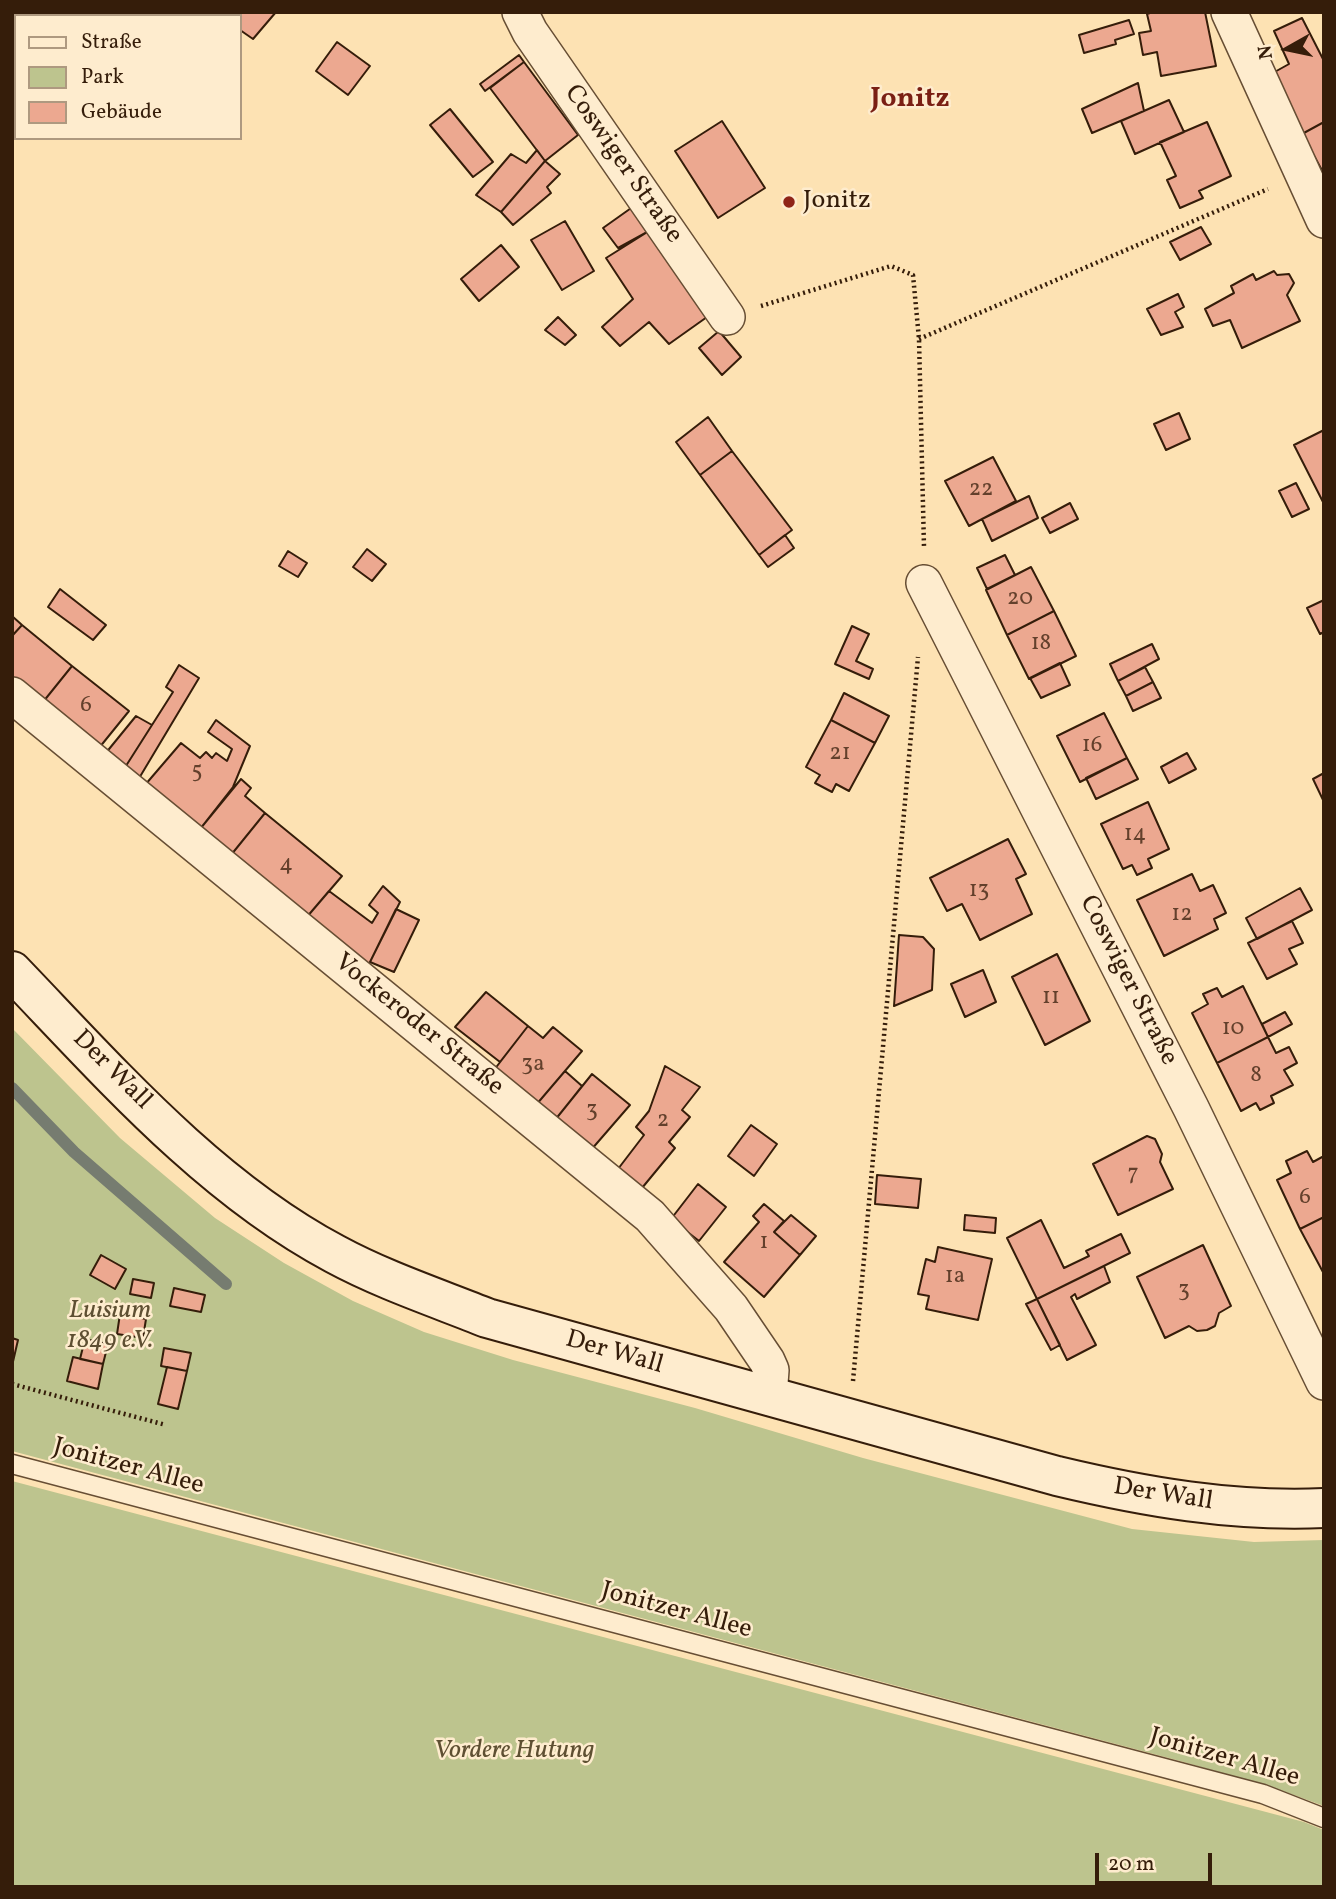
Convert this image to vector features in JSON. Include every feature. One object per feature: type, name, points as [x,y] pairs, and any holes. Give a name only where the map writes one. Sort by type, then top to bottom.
[{"type":"main road","name":"Der Wall","points":[[12,971],[101,1065],[230,1185],[335,1254],[487,1318],[1140,1496],[1194,1503],[1324,1508]]},
{"type":"street","name":"Coswiger Straße","points":[[520,12],[727,317]]},
{"type":"street","points":[[1229,12],[1301,175],[1324,220]]},
{"type":"street","name":"Coswiger Straße","points":[[925,583],[1192,1108],[1324,1382]]},
{"type":"street","name":"Vockeroder Straße","points":[[12,695],[650,1216],[731,1308],[767,1361],[771,1370],[769,1397]]},
{"type":"lane","name":"Jonitzer Allee","points":[[12,1464],[1263,1794],[1324,1818]]},
{"type":"path","points":[[919,339],[1301,175]]},
{"type":"path","points":[[727,317],[891,266],[913,275],[919,339],[925,583]]},
{"type":"path","points":[[848,1418],[918,652]]},
{"type":"path","points":[[12,1384],[166,1425]]},
{"type":"green space","name":"Luisium 1849 e.V.","points":[[12,1028],[120,1138],[215,1218],[284,1263],[353,1301],[424,1332],[513,1360],[695,1408],[863,1458],[1132,1529],[1254,1542],[1324,1540],[1324,1806],[1272,1787],[1180,1761],[12,1451]]},
{"type":"green space","name":"Vordere Hutung","points":[[12,1481],[1304,1822],[1324,1830],[1324,1887],[12,1887]]},
{"type":"building","points":[[276,12],[253,39],[242,31],[242,14],[230,14]]},
{"type":"building","points":[[1205,12],[1216,66],[1161,76],[1157,52],[1143,55],[1139,33],[1151,31],[1147,14]]},
{"type":"building","points":[[1302,18],[1324,61],[1324,122],[1302,134],[1271,74],[1289,64],[1274,31]]},
{"type":"building","points":[[1129,20],[1134,34],[1115,40],[1116,44],[1084,53],[1079,35]]},
{"type":"building","points":[[337,42],[370,66],[348,95],[316,71]]},
{"type":"building","points":[[519,55],[524,62],[485,91],[480,84]]},
{"type":"building","points":[[524,62],[578,135],[545,161],[490,88]]},
{"type":"building","points":[[1138,83],[1144,111],[1092,133],[1082,109]]},
{"type":"building","points":[[1169,100],[1184,132],[1135,154],[1121,121]]},
{"type":"building","points":[[450,109],[493,162],[473,177],[430,125]]},
{"type":"building","points":[[722,121],[765,188],[718,218],[675,151]]},
{"type":"building","points":[[1207,122],[1231,176],[1199,191],[1203,198],[1180,208],[1167,180],[1176,176],[1160,142]]},
{"type":"building","points":[[1324,122],[1324,174],[1302,134]]},
{"type":"building","points":[[537,150],[545,161],[501,212],[476,195],[511,154],[526,163]]},
{"type":"building","points":[[545,161],[560,174],[547,187],[551,193],[513,225],[501,212]]},
{"type":"building","points":[[634,206],[649,231],[618,248],[603,228]]},
{"type":"building","points":[[565,221],[594,271],[562,290],[531,240]]},
{"type":"building","points":[[1201,227],[1211,244],[1180,260],[1170,242]]},
{"type":"building","points":[[649,231],[707,317],[669,344],[649,322],[620,346],[602,327],[633,299],[606,258]]},
{"type":"building","points":[[501,245],[519,267],[479,301],[461,279]]},
{"type":"building","points":[[1274,271],[1277,275],[1289,274],[1294,283],[1287,295],[1300,321],[1242,348],[1230,320],[1213,326],[1205,309],[1234,293],[1231,286],[1253,274],[1256,280]]},
{"type":"building","points":[[1178,294],[1184,307],[1175,312],[1183,327],[1161,335],[1147,309]]},
{"type":"building","points":[[558,317],[576,335],[565,345],[545,330]]},
{"type":"building","points":[[719,331],[741,357],[722,375],[699,348]]},
{"type":"building","points":[[1179,413],[1190,439],[1166,450],[1154,424]]},
{"type":"building","points":[[708,417],[732,451],[700,475],[676,442]]},
{"type":"building","points":[[1324,430],[1324,501],[1323,502],[1294,445]]},
{"type":"building","points":[[732,451],[792,530],[759,555],[700,475]]},
{"type":"building","points":[[993,457],[1016,501],[969,526],[945,481]]},
{"type":"building","points":[[1296,483],[1309,509],[1292,517],[1279,491]]},
{"type":"building","points":[[1029,496],[1038,518],[992,541],[982,519]]},
{"type":"building","points":[[1070,503],[1078,519],[1050,533],[1042,518]]},
{"type":"building","points":[[785,535],[794,548],[768,567],[759,555]]},
{"type":"building","points":[[367,549],[386,564],[372,581],[353,567]]},
{"type":"building","points":[[288,551],[307,563],[298,577],[279,566]]},
{"type":"building","points":[[1005,555],[1015,575],[987,589],[977,568]]},
{"type":"building","points":[[1031,567],[1054,611],[1007,635],[986,590]]},
{"type":"building","points":[[60,589],[106,625],[93,640],[48,607]]},
{"type":"building","points":[[1324,600],[1324,632],[1320,634],[1307,608]]},
{"type":"building","points":[[1054,611],[1076,656],[1029,679],[1007,635]]},
{"type":"building","points":[[12,616],[22,625],[12,636]]},
{"type":"building","points":[[22,625],[72,666],[43,702],[12,678],[12,636]]},
{"type":"building","points":[[852,626],[869,634],[856,661],[873,669],[869,679],[835,664]]},
{"type":"building","points":[[1152,644],[1159,659],[1118,681],[1110,664]]},
{"type":"building","points":[[1060,663],[1070,685],[1041,698],[1030,678]]},
{"type":"building","points":[[179,665],[199,678],[138,780],[124,769],[173,692],[166,687]]},
{"type":"building","points":[[72,666],[129,711],[99,748],[43,702]]},
{"type":"building","points":[[1145,667],[1153,682],[1126,696],[1118,681]]},
{"type":"building","points":[[1153,682],[1161,698],[1133,711],[1126,696]]},
{"type":"building","points":[[844,693],[889,716],[875,743],[831,720]]},
{"type":"building","points":[[1104,713],[1127,758],[1080,782],[1057,736]]},
{"type":"building","points":[[136,716],[152,725],[124,769],[105,754]]},
{"type":"building","points":[[216,720],[250,746],[233,787],[200,829],[145,785],[181,743],[200,758],[206,752],[212,758],[216,753],[227,761],[232,749],[208,732]]},
{"type":"building","points":[[831,720],[875,743],[849,791],[836,784],[832,792],[815,783],[820,775],[806,767]]},
{"type":"building","points":[[1187,753],[1196,769],[1169,783],[1161,767]]},
{"type":"building","points":[[1127,758],[1138,779],[1096,799],[1086,778]]},
{"type":"building","points":[[1324,773],[1324,802],[1313,779]]},
{"type":"building","points":[[241,779],[251,788],[245,796],[265,813],[231,855],[200,829]]},
{"type":"building","points":[[1148,802],[1169,849],[1148,859],[1152,868],[1137,875],[1132,865],[1123,869],[1101,824]]},
{"type":"building","points":[[265,813],[342,876],[306,918],[231,855]]},
{"type":"building","points":[[1008,839],[1026,874],[1016,879],[1032,914],[980,940],[962,904],[947,911],[930,878]]},
{"type":"building","points":[[1192,874],[1200,891],[1213,885],[1226,913],[1214,919],[1218,929],[1164,956],[1137,900]]},
{"type":"building","points":[[383,886],[400,902],[368,966],[306,918],[329,891],[372,923],[378,913],[369,905]]},
{"type":"building","points":[[1300,888],[1312,910],[1257,939],[1246,918]]},
{"type":"building","points":[[396,909],[419,920],[394,972],[370,962]]},
{"type":"building","points":[[1292,921],[1303,943],[1289,949],[1297,964],[1267,979],[1248,943]]},
{"type":"building","points":[[899,935],[923,937],[934,949],[932,990],[894,1006]]},
{"type":"building","points":[[1057,954],[1090,1021],[1045,1045],[1012,977]]},
{"type":"building","points":[[983,970],[996,1002],[965,1017],[951,984]]},
{"type":"building","points":[[1243,986],[1268,1037],[1217,1063],[1192,1013],[1208,1004],[1203,994],[1217,988],[1222,997]]},
{"type":"building","points":[[486,992],[528,1026],[500,1062],[455,1027]]},
{"type":"building","points":[[1285,1012],[1292,1024],[1268,1037],[1262,1024]]},
{"type":"building","points":[[528,1026],[543,1038],[553,1027],[582,1051],[536,1105],[494,1070]]},
{"type":"building","points":[[1268,1037],[1276,1053],[1289,1047],[1297,1063],[1284,1070],[1293,1085],[1271,1096],[1274,1103],[1260,1110],[1256,1103],[1241,1111],[1217,1063]]},
{"type":"building","points":[[665,1066],[700,1087],[682,1110],[690,1117],[669,1142],[675,1148],[642,1188],[618,1169],[644,1135],[636,1127],[649,1111]]},
{"type":"building","points":[[565,1071],[582,1086],[555,1120],[536,1105]]},
{"type":"building","points":[[592,1074],[630,1105],[591,1150],[555,1120]]},
{"type":"building","points":[[751,1125],[777,1144],[754,1176],[728,1156]]},
{"type":"building","points":[[1147,1136],[1155,1139],[1162,1154],[1160,1162],[1173,1189],[1118,1215],[1093,1164]]},
{"type":"building","points":[[1307,1151],[1313,1162],[1324,1156],[1324,1217],[1300,1229],[1277,1180],[1291,1173],[1286,1161]]},
{"type":"building","points":[[877,1175],[921,1179],[918,1208],[875,1204]]},
{"type":"building","points":[[698,1184],[726,1207],[699,1241],[671,1219]]},
{"type":"building","points":[[764,1204],[784,1221],[774,1232],[800,1255],[764,1297],[724,1262],[759,1222],[753,1216]]},
{"type":"building","points":[[791,1215],[816,1236],[800,1255],[774,1232]]},
{"type":"building","points":[[965,1215],[996,1218],[995,1233],[964,1230]]},
{"type":"building","points":[[1324,1217],[1324,1274],[1300,1229]]},
{"type":"building","points":[[1041,1220],[1064,1268],[1089,1256],[1086,1251],[1121,1234],[1130,1253],[1037,1299],[1007,1238]]},
{"type":"building","points":[[1203,1245],[1231,1306],[1219,1313],[1215,1326],[1207,1330],[1197,1331],[1189,1326],[1165,1338],[1137,1277]]},
{"type":"building","points":[[938,1247],[992,1259],[978,1320],[926,1309],[929,1296],[918,1294],[926,1259],[935,1262]]},
{"type":"building","points":[[101,1255],[126,1269],[115,1289],[90,1275]]},
{"type":"building","points":[[1104,1266],[1110,1282],[1077,1299],[1075,1294],[1071,1297],[1096,1345],[1067,1360],[1037,1299]]},
{"type":"building","points":[[133,1279],[154,1283],[151,1298],[130,1294]]},
{"type":"building","points":[[174,1288],[205,1295],[201,1312],[170,1306]]},
{"type":"building","points":[[1037,1299],[1060,1345],[1051,1350],[1026,1304]]},
{"type":"building","points":[[120,1314],[146,1319],[143,1338],[117,1334]]},
{"type":"building","points":[[12,1338],[18,1340],[12,1366]]},
{"type":"building","points":[[85,1339],[108,1344],[103,1364],[80,1359]]},
{"type":"building","points":[[164,1348],[191,1353],[187,1371],[161,1366]]},
{"type":"building","points":[[73,1357],[103,1364],[98,1389],[67,1381]]},
{"type":"building","points":[[167,1367],[187,1371],[178,1409],[158,1404]]},
{"type":"waterway","points":[[12,1088],[74,1152],[226,1284]]},
{"type":"place","name":"Jonitz","points":[[789,202]]},
{"type":"district","name":"Jonitz","points":[[910,101]]}]
